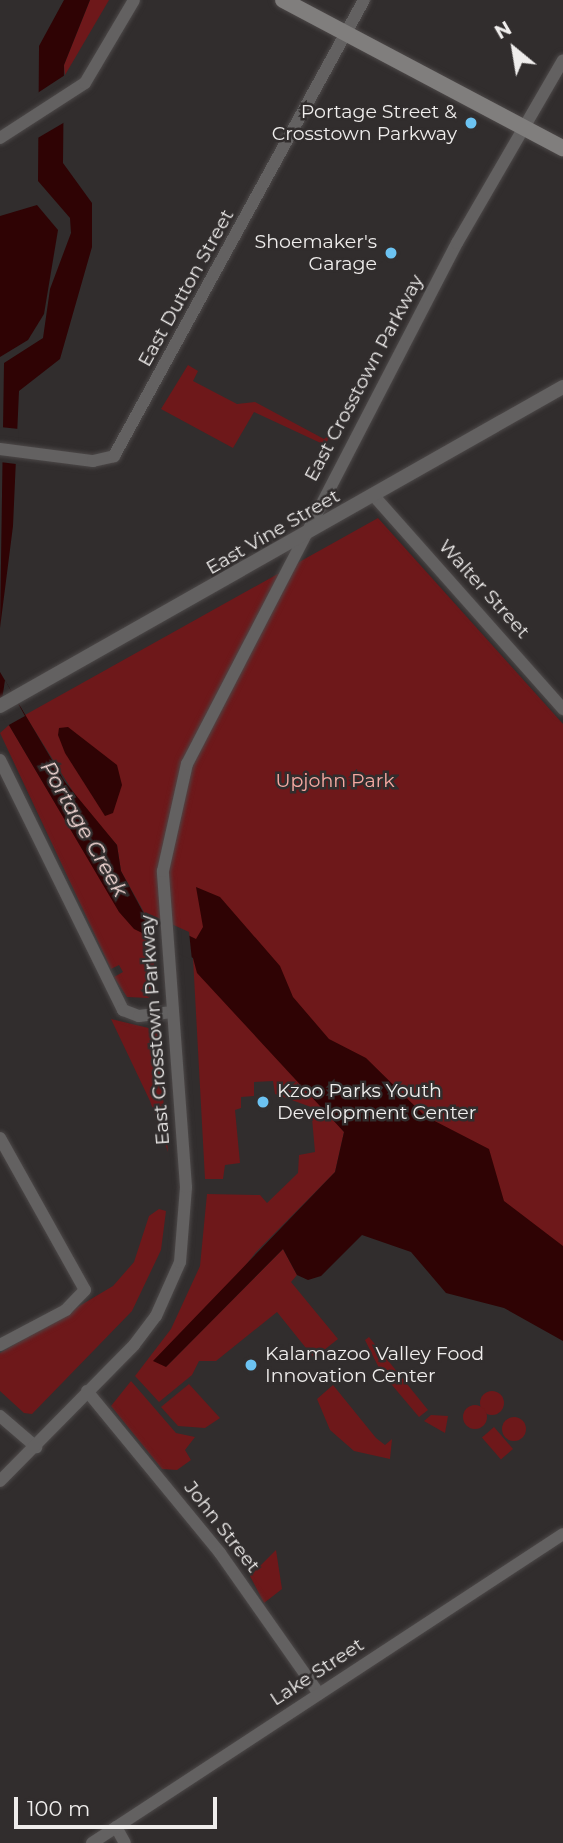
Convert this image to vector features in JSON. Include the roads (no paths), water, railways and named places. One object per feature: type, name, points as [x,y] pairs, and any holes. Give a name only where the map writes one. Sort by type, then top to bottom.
[{"type":"main road","points":[[283,0],[563,148]]},
{"type":"street","points":[[0,138],[65,100],[95,72],[134,0]]},
{"type":"street","name":"East Dutton Street","points":[[0,449],[93,461],[114,456],[364,0]]},
{"type":"street","name":"East Crosstown Parkway","points":[[0,1481],[36,1447],[156,1316],[180,1262],[186,1213],[166,921],[164,849],[187,764],[457,243],[526,129],[563,60]]},
{"type":"street","name":"East Vine Street","points":[[0,706],[307,536],[563,387]]},
{"type":"street","name":"Walter Street","points":[[374,496],[563,709]]},
{"type":"street","points":[[0,760],[123,1010],[139,1016],[172,1012]]},
{"type":"street","points":[[0,1138],[85,1290],[66,1310],[0,1345]]},
{"type":"street","name":"John Street","points":[[87,1391],[220,1553],[319,1694]]},
{"type":"street","points":[[0,1416],[36,1447]]},
{"type":"street","name":"Lake Street","points":[[92,1843],[563,1535]]},
{"type":"street","points":[[116,1827],[125,1843]]},
{"type":"water","points":[[64,0],[90,0],[64,65],[63,163],[92,203],[92,247],[60,359],[19,391],[13,526],[0,628],[4,363],[43,338],[50,289],[71,233],[70,218],[38,181],[39,46]]},
{"type":"water","points":[[37,205],[58,230],[44,314],[28,340],[0,357],[0,216]]},
{"type":"water","name":"Portage Creek","points":[[0,672],[65,782],[117,845],[121,871],[144,914],[196,939],[203,927],[196,887],[220,897],[280,966],[293,997],[329,1039],[366,1058],[425,1116],[489,1149],[504,1201],[563,1246],[563,1341],[504,1308],[446,1293],[411,1252],[362,1235],[321,1276],[308,1280],[297,1275],[283,1249],[166,1367],[153,1361],[335,1172],[344,1132],[197,973],[193,958],[134,929],[119,912],[0,710]]},
{"type":"water","points":[[68,727],[117,765],[122,785],[113,813],[105,816],[65,753],[58,735],[59,728]]},
{"type":"place","name":"Portage Street & Crosstown Parkway","points":[[471,123]]},
{"type":"place","name":"Shoemaker's Garage","points":[[391,253]]},
{"type":"place","name":"Kzoo Parks Youth Development Center","points":[[263,1102]]},
{"type":"place","name":"Kalamazoo Valley Food Innovation Center","points":[[251,1365]]},
{"type":"park label","name":"Upjohn Park","points":[[335,781]]}]
